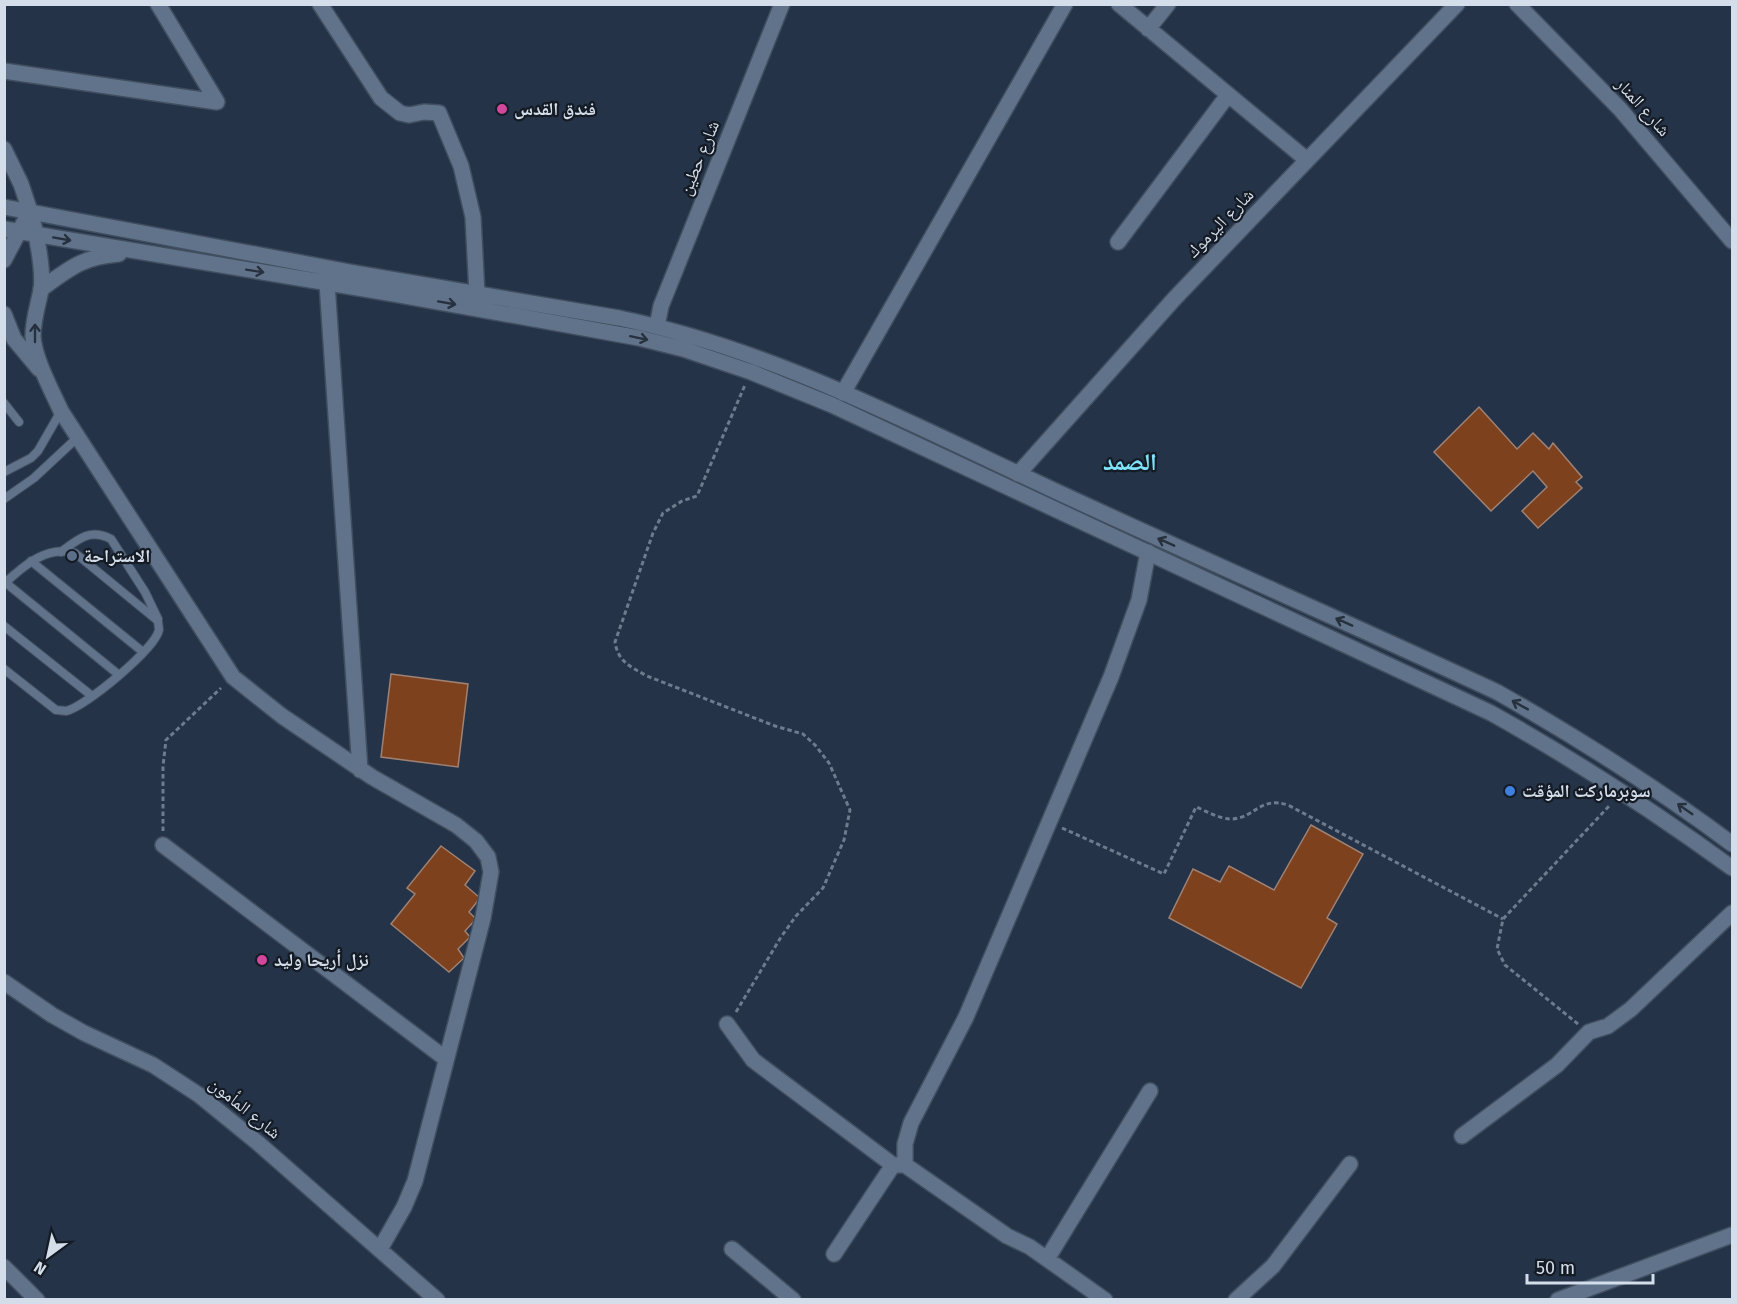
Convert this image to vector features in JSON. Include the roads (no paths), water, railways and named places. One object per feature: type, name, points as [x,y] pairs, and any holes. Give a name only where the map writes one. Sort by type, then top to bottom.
[{"type":"street","points":[[4,70],[217,102],[158,4]]},
{"type":"street","points":[[320,4],[381,98],[400,113],[409,115],[424,112],[439,113],[461,166],[473,216],[477,294]]},
{"type":"street","name":"شارع حطين","points":[[657,326],[661,306],[782,4]]},
{"type":"street","points":[[843,393],[1065,4]]},
{"type":"street","points":[[1119,4],[1307,160]]},
{"type":"street","points":[[1148,29],[1168,4]]},
{"type":"street","name":"شارع اليرموك","points":[[1018,474],[1175,298],[1457,4]]},
{"type":"street","name":"شارع المنار","points":[[1517,4],[1620,109],[1732,241]]},
{"type":"street","points":[[1118,242],[1228,95]]},
{"type":"street","points":[[4,149],[21,184],[37,235],[41,289],[36,307],[33,338],[45,376],[61,411],[233,677],[282,716],[360,770],[456,825],[476,841],[488,857],[491,872],[483,918],[415,1181],[381,1249]]},
{"type":"street","points":[[4,207],[350,272],[619,318],[657,326],[741,351],[843,393],[1497,692],[1554,724],[1644,780],[1732,843]]},
{"type":"street","points":[[4,260],[12,230],[30,211]]},
{"type":"street","points":[[12,230],[639,338],[683,349],[751,372],[832,405],[1491,713],[1554,748],[1732,868]]},
{"type":"street","points":[[41,289],[77,263],[103,255],[140,252]]},
{"type":"street","points":[[327,283],[360,770]]},
{"type":"street","points":[[4,314],[14,339],[45,376]]},
{"type":"street","points":[[834,1254],[899,1165],[911,1123],[966,1017],[1112,677],[1139,600],[1148,552]]},
{"type":"street","points":[[163,845],[446,1059]]},
{"type":"street","points":[[1462,1136],[1557,1065],[1590,1032],[1608,1026],[1631,1009],[1732,913]]},
{"type":"street","name":"شارع المأمون","points":[[4,982],[52,1015],[84,1033],[153,1065],[199,1095],[437,1299]]},
{"type":"street","points":[[727,1024],[753,1060],[899,1165],[1007,1236],[1030,1247],[1105,1299]]},
{"type":"street","points":[[1047,1259],[1150,1091]]},
{"type":"street","points":[[1236,1299],[1273,1266],[1350,1164]]},
{"type":"street","points":[[1558,1299],[1732,1235]]},
{"type":"street","points":[[732,1249],[793,1299]]},
{"type":"street","points":[[4,1267],[37,1299]]},
{"type":"lane","points":[[4,403],[19,422]]},
{"type":"lane","points":[[4,471],[31,458],[38,451],[61,411]]},
{"type":"lane","points":[[4,499],[34,478],[78,437]]},
{"type":"lane","points":[[4,669],[56,710],[66,711],[92,696],[119,675],[154,640],[159,629],[158,621],[145,592],[111,539],[102,534],[80,538],[61,552],[31,561],[5,583],[119,675]]},
{"type":"lane","points":[[61,552],[75,553],[158,621]]},
{"type":"lane","points":[[31,561],[143,652]]},
{"type":"lane","points":[[4,626],[92,696]]},
{"type":"place","name":"فندق القدس","points":[[502,109]]},
{"type":"place","name":"الاستراحة","points":[[72,556]]},
{"type":"place","name":"سوبرماركت المؤقت","points":[[1510,791]]},
{"type":"place","name":"نزل أريحا وليد","points":[[262,960]]},
{"type":"district","name":"الصمد","points":[[1130,462]]}]
